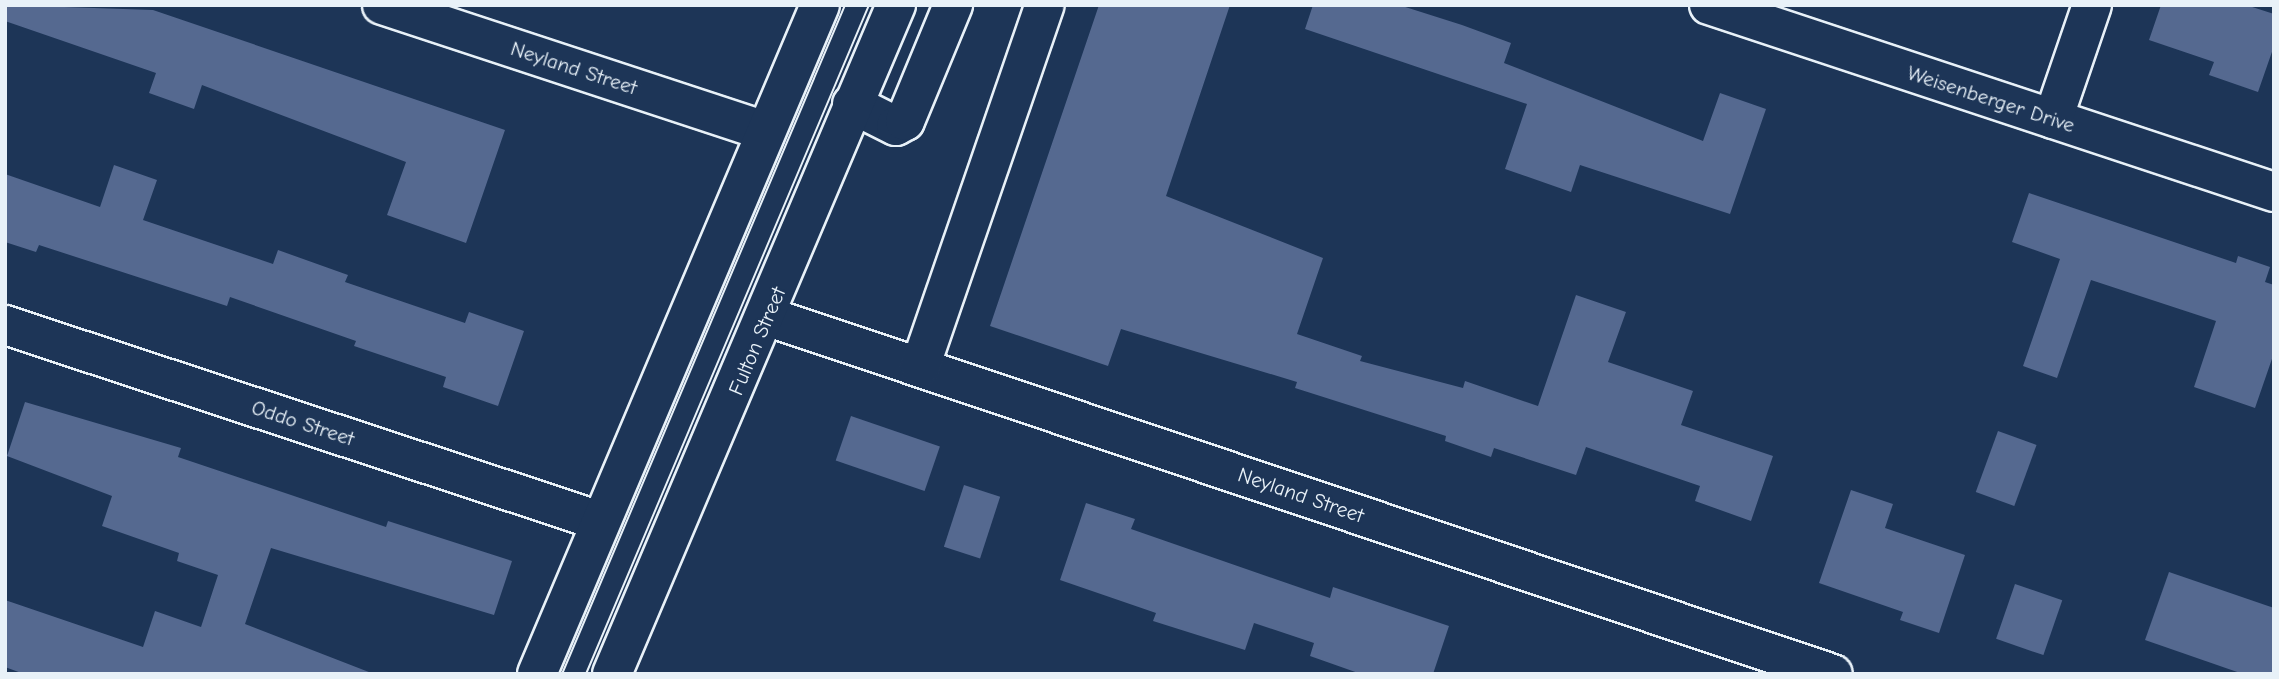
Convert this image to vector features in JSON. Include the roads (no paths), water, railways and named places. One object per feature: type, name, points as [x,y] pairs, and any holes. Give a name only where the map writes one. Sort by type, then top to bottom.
[{"type":"street","name":"Neyland Street","points":[[382,5],[766,131]]},
{"type":"street","points":[[537,674],[820,5]]},
{"type":"street","name":"Fulton Street","points":[[611,674],[769,317],[852,104],[896,5]]},
{"type":"street","points":[[852,104],[896,126],[905,121],[953,5]]},
{"type":"street","points":[[920,367],[1045,5]]},
{"type":"street","name":"Weisenberger Drive","points":[[1709,5],[2274,192]]},
{"type":"street","points":[[2053,119],[2092,5]]},
{"type":"street","name":"Neyland Street","points":[[769,317],[1833,674]]},
{"type":"street","name":"Oddo Street","points":[[5,325],[600,521]]},
{"type":"tram line","points":[[562,674],[845,5]]},
{"type":"tram line","points":[[586,674],[869,5]]}]
